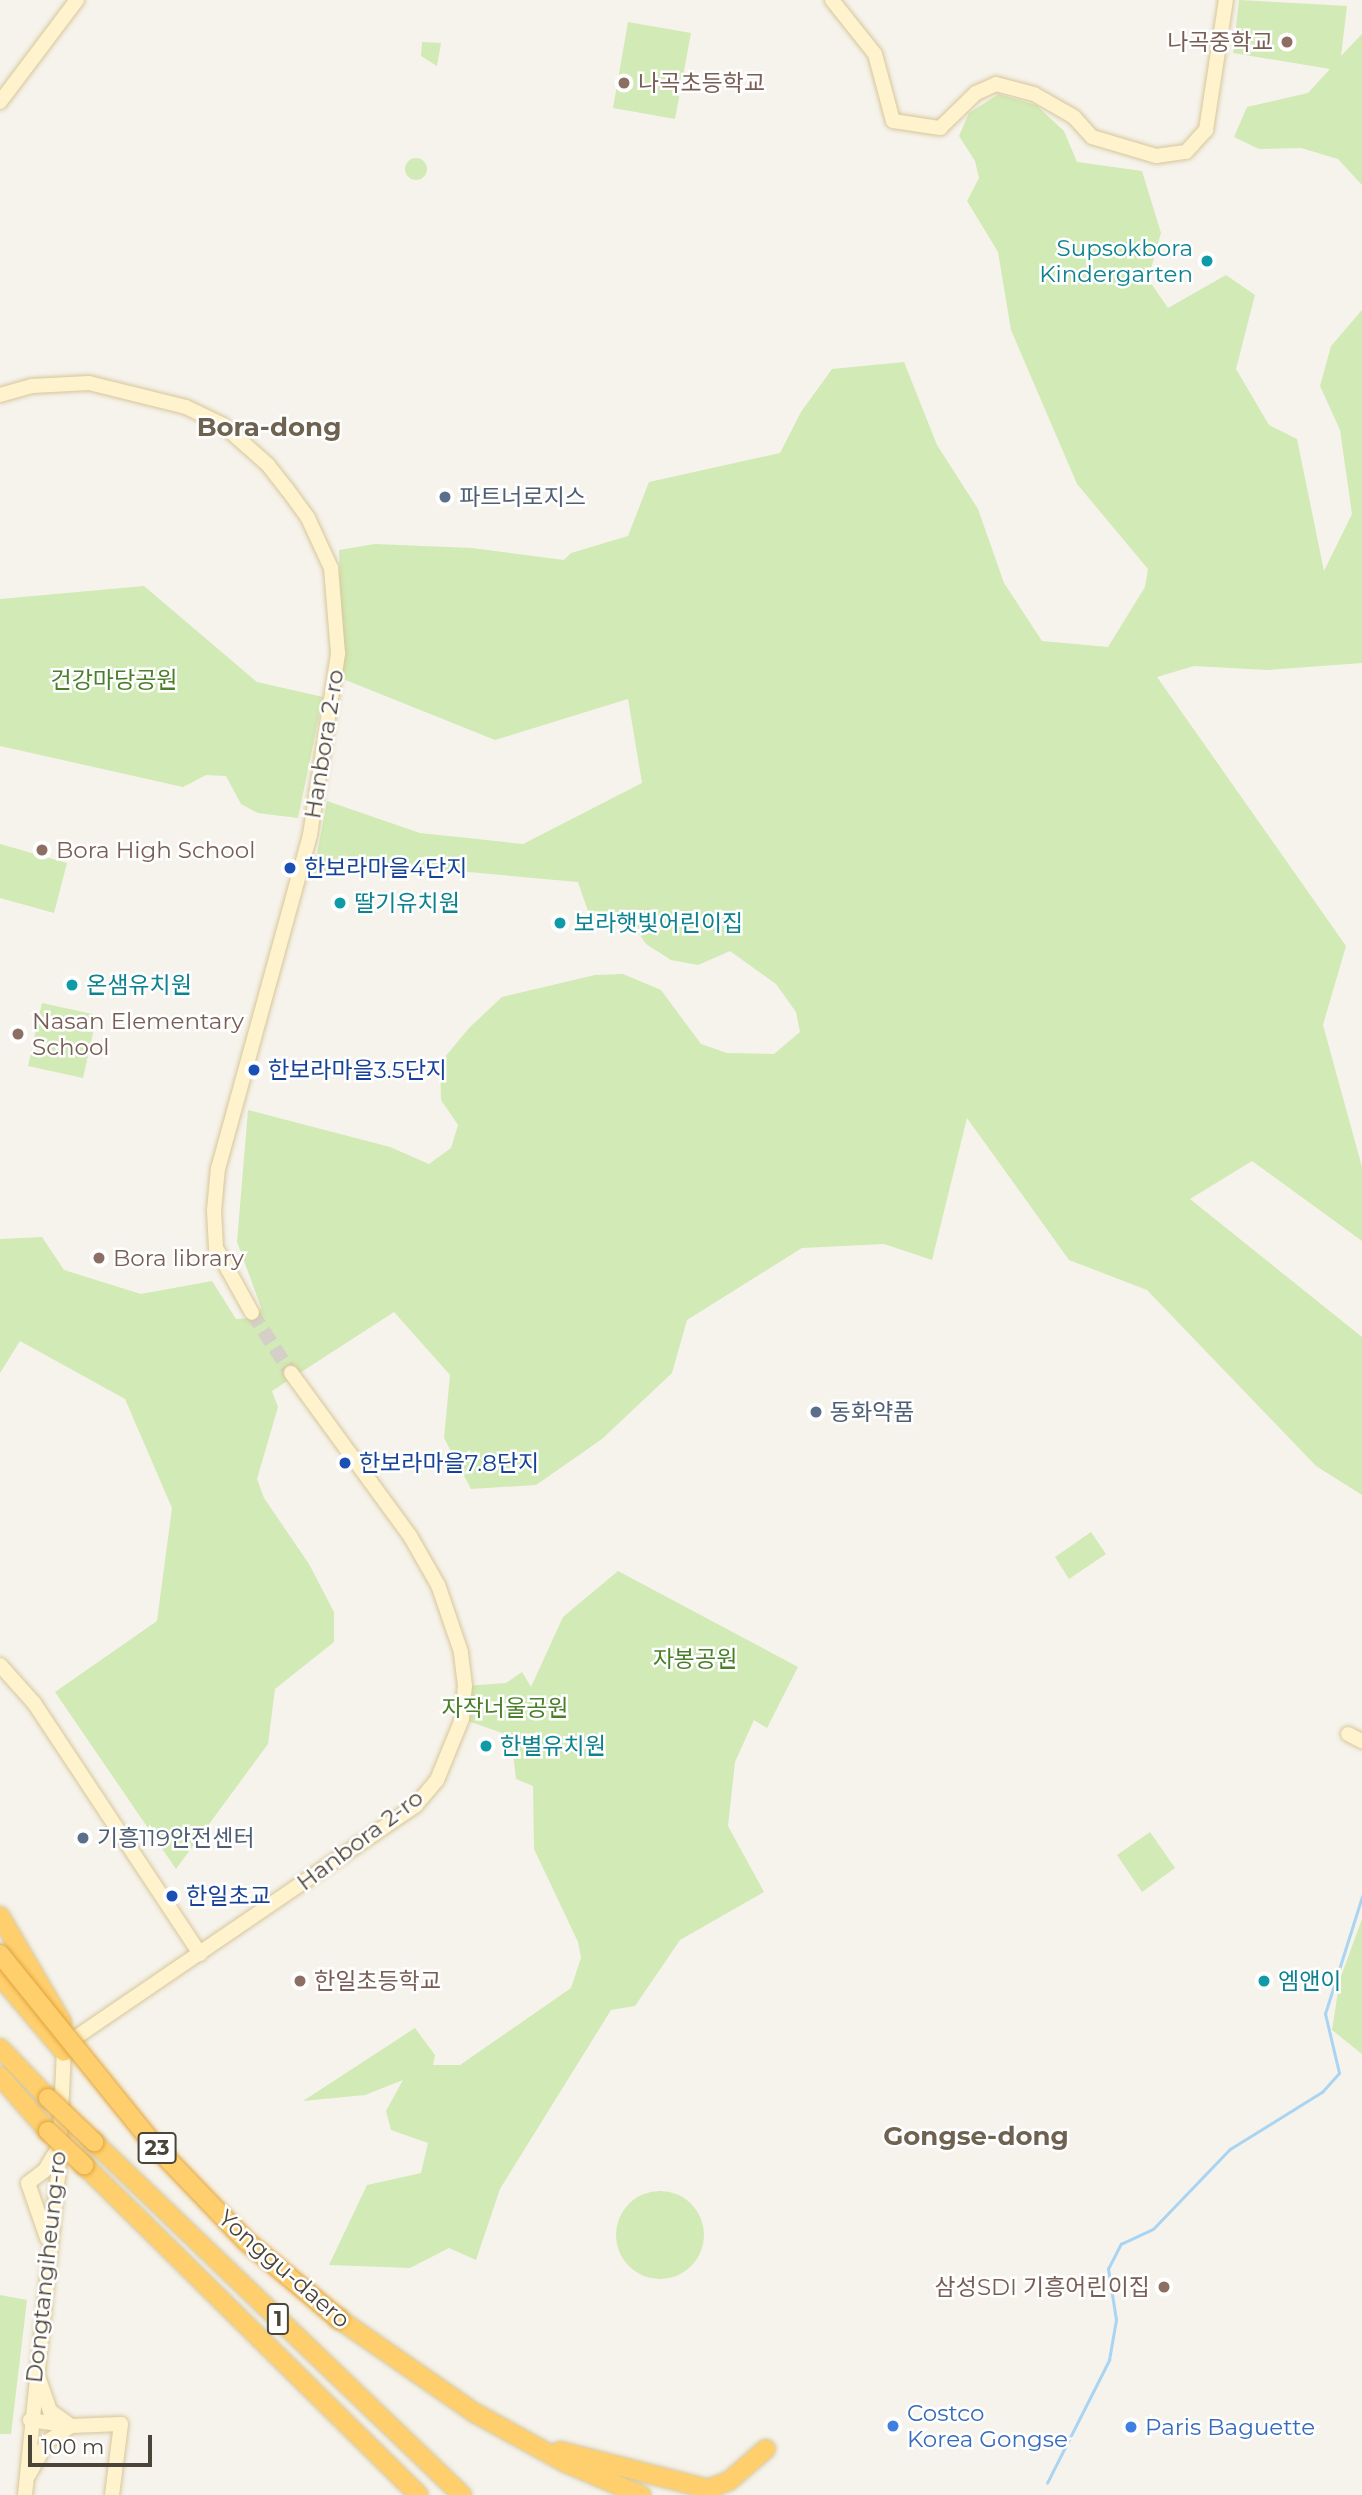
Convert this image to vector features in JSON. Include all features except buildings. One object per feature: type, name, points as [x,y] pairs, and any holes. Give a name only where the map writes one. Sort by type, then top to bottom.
[{"type":"highway","points":[[0,1916],[68,2046]]},
{"type":"highway","name":"Yonggu-daero","points":[[0,1954],[155,2146],[246,2241],[339,2319],[424,2382],[599,2479],[641,2495]]},
{"type":"highway","points":[[0,1976],[68,2046]]},
{"type":"highway","name":"1","points":[[0,2048],[48,2098],[462,2495]]},
{"type":"highway","name":"1","points":[[0,2076],[48,2130],[247,2330],[419,2495]]},
{"type":"highway","points":[[529,2442],[708,2489],[729,2481],[766,2449]]},
{"type":"street","points":[[0,102],[77,0]]},
{"type":"street","points":[[832,0],[875,54],[893,121],[940,128],[976,93],[996,84],[1034,94],[1074,117],[1093,137],[1156,156],[1185,152],[1206,130],[1226,0]]},
{"type":"street","name":"Hanbora 2-ro","points":[[0,395],[33,387],[89,383],[186,407],[223,425],[268,465],[287,489],[307,517],[331,568],[338,654],[310,835],[218,1168],[215,1199],[216,1248],[252,1313]]},
{"type":"street","name":"Hanbora 2-ro","points":[[68,2046],[416,1805],[437,1780],[462,1719],[465,1686],[461,1652],[438,1585],[410,1536],[291,1373]]},
{"type":"street","points":[[0,1665],[34,1703],[200,1954]]},
{"type":"street","points":[[1348,1734],[1362,1741]]},
{"type":"street","name":"Dongtangiheung-ro","points":[[25,2488],[68,2046]]},
{"type":"street","points":[[50,2250],[41,2211],[28,2183],[45,2170],[59,2147]]},
{"type":"street","points":[[36,2369],[50,2411],[71,2426]]},
{"type":"street","points":[[30,2420],[71,2426],[121,2424],[112,2495]]},
{"type":"street","points":[[25,2488],[48,2441],[71,2426]]},
{"type":"green space","points":[[1239,0],[1347,6],[1341,56],[1362,34],[1362,185],[1338,159],[1301,148],[1259,149],[1234,137],[1247,107],[1308,93],[1330,69],[1233,53]]},
{"type":"green space","points":[[628,22],[691,33],[675,119],[613,108]]},
{"type":"green space","points":[[422,42],[441,43],[437,66],[421,56]]},
{"type":"green space","points":[[999,94],[1036,105],[1064,131],[1077,162],[1142,171],[1161,233],[1148,279],[1168,308],[1226,275],[1255,295],[1236,369],[1269,425],[1297,439],[1324,571],[1352,514],[1340,430],[1320,386],[1331,346],[1362,310],[1362,663],[1267,670],[1194,666],[1157,677],[1346,946],[1323,1025],[1362,1167],[1362,1241],[1252,1161],[1190,1199],[1362,1337],[1362,1495],[1316,1466],[1147,1290],[1069,1260],[967,1118],[932,1260],[884,1244],[802,1248],[687,1320],[672,1373],[602,1439],[536,1485],[471,1489],[444,1438],[450,1375],[394,1312],[272,1391],[278,1407],[257,1479],[264,1498],[309,1564],[334,1612],[334,1642],[275,1689],[268,1744],[176,1869],[55,1692],[157,1621],[172,1508],[125,1399],[20,1341],[0,1373],[0,1239],[42,1237],[64,1270],[141,1294],[212,1281],[236,1319],[257,1318],[261,1307],[237,1242],[248,1110],[390,1147],[429,1164],[451,1148],[458,1125],[441,1100],[440,1063],[469,1028],[502,997],[595,975],[623,974],[661,990],[701,1044],[727,1053],[774,1054],[800,1032],[796,1012],[776,984],[730,951],[698,965],[671,960],[646,944],[629,919],[609,927],[591,920],[578,882],[379,864],[312,881],[327,801],[420,833],[523,844],[642,783],[628,699],[495,740],[343,679],[339,550],[375,544],[472,548],[564,560],[571,553],[628,536],[649,482],[780,453],[801,412],[832,369],[904,362],[937,445],[978,509],[1004,583],[1042,641],[1108,647],[1145,587],[1148,569],[1077,484],[1011,330],[998,252],[967,201],[979,178],[975,161],[959,136],[969,113]]},
{"type":"green space","points":[[416,158],[424,161],[427,169],[424,177],[416,180],[408,177],[405,169],[408,161]]},
{"type":"green space","name":"건강마당공원","points":[[144,586],[257,682],[323,697],[298,818],[258,813],[241,804],[226,776],[206,775],[183,787],[0,746],[0,599]]},
{"type":"green space","points":[[0,844],[67,863],[54,913],[0,898]]},
{"type":"green space","points":[[42,1003],[97,1015],[83,1078],[28,1066]]},
{"type":"green space","points":[[1091,1532],[1106,1554],[1069,1579],[1055,1557]]},
{"type":"green space","points":[[618,1571],[798,1667],[767,1728],[754,1720],[735,1762],[728,1826],[764,1892],[680,1940],[635,2006],[611,2010],[500,2189],[476,2260],[449,2248],[410,2268],[329,2265],[367,2185],[421,2173],[428,2143],[391,2130],[386,2111],[403,2080],[365,2095],[303,2101],[415,2028],[435,2055],[433,2065],[460,2065],[571,1988],[581,1958],[578,1942],[534,1849],[533,1786],[516,1779],[511,1736],[462,1719],[465,1686],[506,1683],[522,1672],[531,1687],[563,1617]]},
{"type":"green space","points":[[1150,1832],[1175,1868],[1142,1892],[1117,1855]]},
{"type":"green space","points":[[1362,1919],[1362,2054],[1332,2030],[1340,1979]]},
{"type":"green space","points":[[651,2191],[669,2191],[685,2198],[697,2210],[704,2226],[704,2244],[697,2260],[685,2272],[669,2279],[651,2279],[635,2272],[623,2260],[616,2244],[616,2226],[623,2210],[635,2198]]},
{"type":"green space","points":[[0,2295],[27,2300],[11,2434],[0,2434]]},
{"type":"waterway","points":[[1047,2483],[1109,2360],[1116,2320],[1108,2269],[1121,2244],[1153,2229],[1230,2149],[1322,2092],[1339,2073],[1325,2014],[1362,1897]]},
{"type":"tunnel","points":[[252,1313],[291,1373]]},
{"type":"place","name":"나곡중학교","points":[[1287,42]]},
{"type":"place","name":"나곡초등학교","points":[[624,83]]},
{"type":"place","name":"Supsokbora Kindergarten","points":[[1207,261]]},
{"type":"place","name":"파트너로지스","points":[[445,497]]},
{"type":"place","name":"Bora High School","points":[[42,850]]},
{"type":"place","name":"한보라마을4단지","points":[[290,868]]},
{"type":"place","name":"딸기유치원","points":[[340,903]]},
{"type":"place","name":"보라햇빛어린이집","points":[[560,923]]},
{"type":"place","name":"온샘유치원","points":[[72,985]]},
{"type":"place","name":"Nasan Elementary School","points":[[18,1034]]},
{"type":"place","name":"한보라마을3.5단지","points":[[254,1070]]},
{"type":"place","name":"Bora library","points":[[99,1258]]},
{"type":"place","name":"동화약품","points":[[816,1412]]},
{"type":"place","name":"한보라마을7.8단지","points":[[345,1463]]},
{"type":"place","name":"한별유치원","points":[[486,1746]]},
{"type":"place","name":"기흥119안전센터","points":[[83,1838]]},
{"type":"place","name":"한일초교","points":[[172,1896]]},
{"type":"place","name":"한일초등학교","points":[[300,1981]]},
{"type":"place","name":"엠앤이","points":[[1264,1981]]},
{"type":"place","name":"삼성SDI 기흥어린이집","points":[[1164,2287]]},
{"type":"place","name":"Costco Korea Gongse","points":[[893,2426]]},
{"type":"place","name":"Paris Baguette","points":[[1131,2427]]},
{"type":"district","name":"Bora-dong","points":[[269,428]]},
{"type":"district","name":"Gongse-dong","points":[[976,2137]]},
{"type":"park label","name":"자봉공원","points":[[695,1659]]},
{"type":"park label","name":"자작너울공원","points":[[505,1708]]}]
